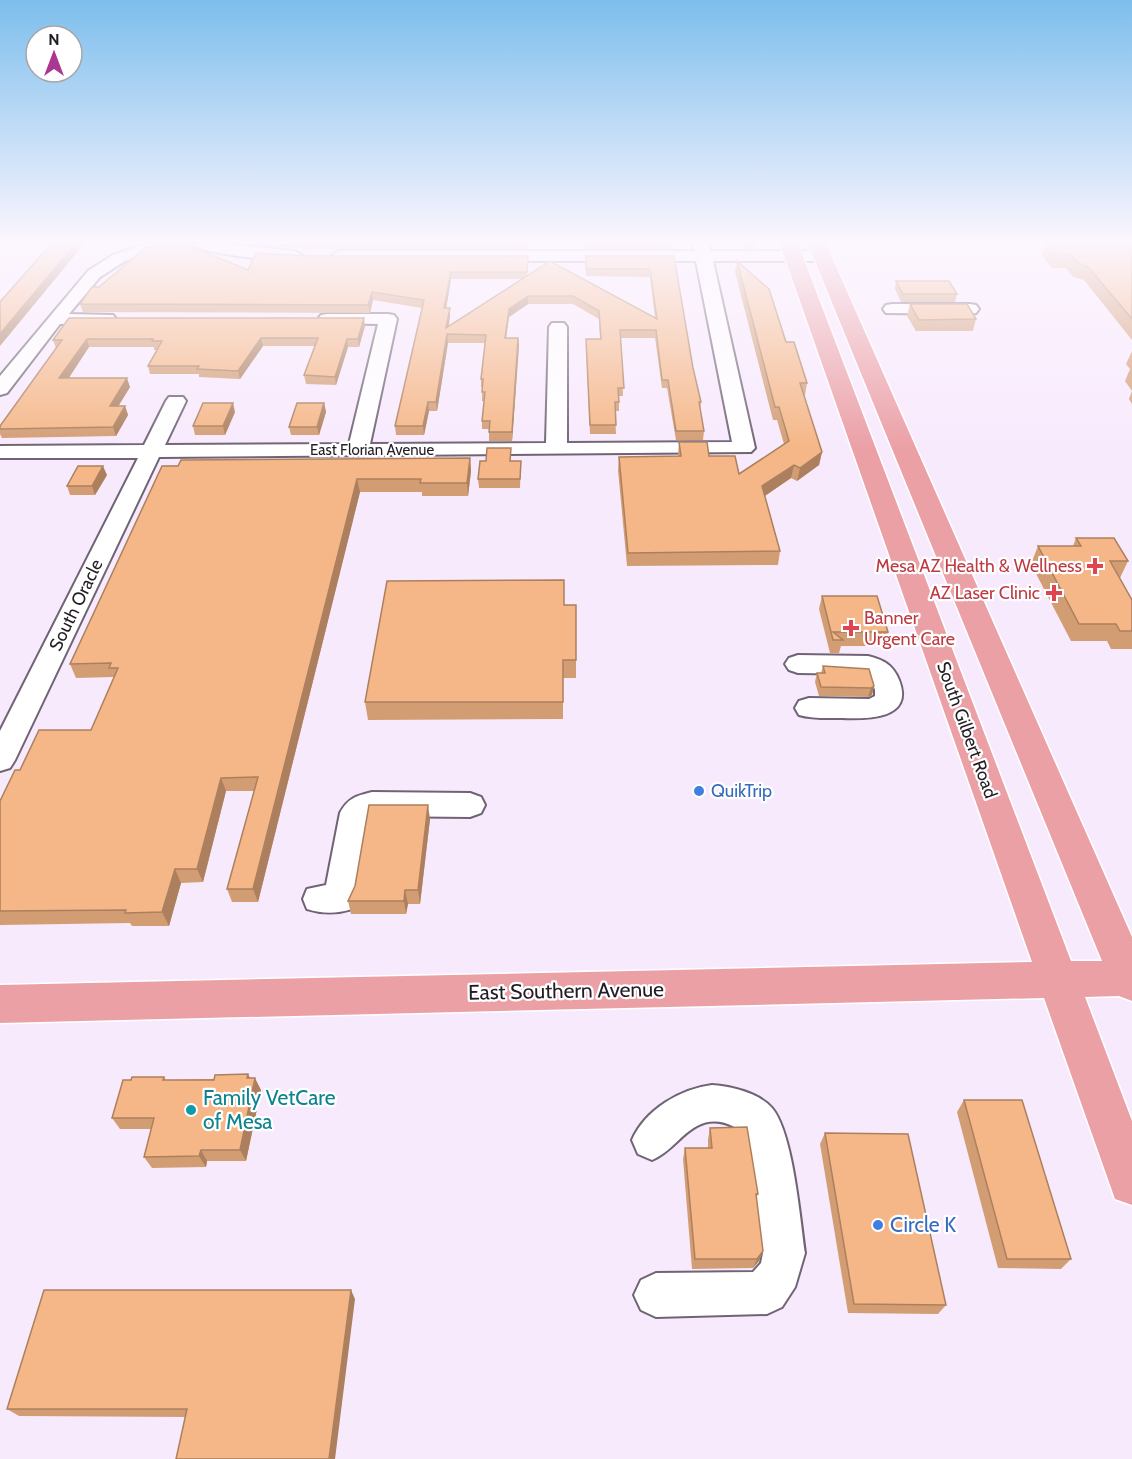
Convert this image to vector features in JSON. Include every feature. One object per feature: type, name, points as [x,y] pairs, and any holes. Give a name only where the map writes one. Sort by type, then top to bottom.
[{"type":"main road","name":"South Gilbert Road","points":[[814,312],[1132,1182]]},
{"type":"main road","points":[[846,312],[1131,980]]},
{"type":"main road","points":[[888,513],[930,508]]},
{"type":"main road","name":"East Southern Avenue","points":[[0,1004],[1131,980]]},
{"type":"street","points":[[0,389],[61,312]]},
{"type":"street","name":"East Florian Avenue","points":[[0,452],[744,448],[716,312]]},
{"type":"street","points":[[55,319],[126,319]]},
{"type":"street","points":[[304,319],[388,319],[358,450]]},
{"type":"street","points":[[556,449],[558,327]]},
{"type":"street","name":"South Oracle","points":[[0,760],[176,401]]},
{"type":"street","points":[[798,664],[868,665],[882,672],[889,690],[888,700],[878,707],[809,708]]},
{"type":"street","points":[[318,899],[340,899],[355,813],[360,807],[372,804],[470,805]]},
{"type":"street","points":[[652,1140],[687,1110],[708,1103],[731,1107],[752,1115],[763,1127],[767,1138],[784,1253],[780,1272],[767,1292],[656,1295]]},
{"type":"building","points":[[0,312],[18,312],[0,334]]},
{"type":"building","points":[[421,312],[449,312],[446,328],[471,312],[509,312],[505,338],[518,338],[512,432],[489,432],[490,421],[482,421],[485,392],[482,392],[483,379],[481,379],[486,335],[447,334],[436,402],[428,402],[423,426],[395,426]]},
{"type":"building","points":[[599,312],[644,312],[657,319],[656,312],[684,312],[701,402],[699,402],[704,431],[676,431],[668,380],[662,380],[656,330],[620,330],[624,388],[618,388],[619,402],[615,402],[616,425],[590,425],[586,339],[601,339]]},
{"type":"building","points":[[750,312],[776,312],[786,342],[794,342],[807,383],[800,383],[822,452],[800,468],[794,465],[762,486],[780,551],[628,553],[619,457],[681,456],[679,442],[707,442],[709,456],[735,456],[739,474],[789,441],[779,407],[775,407]]},
{"type":"building","points":[[915,312],[972,312],[976,319],[919,320]]},
{"type":"building","points":[[69,318],[364,318],[358,339],[347,339],[335,377],[304,375],[318,338],[261,338],[238,371],[197,369],[199,366],[148,366],[162,341],[87,339],[59,378],[127,378],[110,406],[125,406],[113,427],[0,429],[62,340],[53,340]]},
{"type":"building","points":[[203,403],[233,403],[223,426],[193,426]]},
{"type":"building","points":[[297,403],[324,403],[317,427],[289,427]]},
{"type":"building","points":[[487,448],[511,448],[510,461],[521,461],[520,479],[478,479],[480,461],[486,461]]},
{"type":"building","points":[[470,458],[467,483],[420,483],[421,479],[357,479],[253,889],[227,889],[258,777],[221,778],[197,869],[175,869],[162,912],[0,911],[0,801],[15,770],[20,770],[39,730],[91,730],[118,668],[109,668],[111,663],[70,664],[162,466],[178,466],[181,460]]},
{"type":"building","points":[[78,466],[103,466],[92,486],[67,486]]},
{"type":"building","points":[[1076,538],[1114,538],[1128,561],[1110,561],[1132,600],[1132,631],[1120,631],[1116,624],[1079,624],[1038,546],[1081,546]]},
{"type":"building","points":[[564,580],[564,605],[576,605],[576,660],[563,660],[563,702],[365,702],[387,581]]},
{"type":"building","points":[[822,596],[877,596],[888,632],[833,632],[843,640],[833,640]]},
{"type":"building","points":[[823,666],[869,669],[874,686],[871,688],[821,687],[817,673],[825,673]]},
{"type":"building","points":[[369,805],[428,805],[418,890],[405,890],[404,901],[348,901],[355,886]]},
{"type":"building","name":"Family VetCare of Mesa","points":[[248,1074],[247,1078],[255,1078],[240,1150],[201,1150],[199,1156],[144,1157],[154,1118],[112,1118],[123,1080],[131,1080],[132,1077],[164,1077],[163,1080],[214,1080],[215,1075]]},
{"type":"building","points":[[964,1100],[1022,1100],[1071,1259],[1007,1259]]},
{"type":"building","points":[[747,1127],[758,1194],[756,1194],[763,1251],[757,1259],[695,1259],[685,1148],[712,1148],[710,1128]]},
{"type":"building","points":[[825,1133],[908,1134],[946,1305],[854,1304]]},
{"type":"building","points":[[44,1290],[351,1290],[329,1459],[176,1459],[187,1409],[7,1409]]},
{"type":"place","name":"Mesa AZ Health & Wellness","points":[[1095,566]]},
{"type":"place","name":"AZ Laser Clinic","points":[[1054,593]]},
{"type":"place","name":"Banner Urgent Care","points":[[851,628]]},
{"type":"place","name":"QuikTrip","points":[[699,791]]},
{"type":"place","name":"Family VetCare of Mesa","points":[[191,1110]]},
{"type":"place","name":"Circle K","points":[[878,1225]]}]
